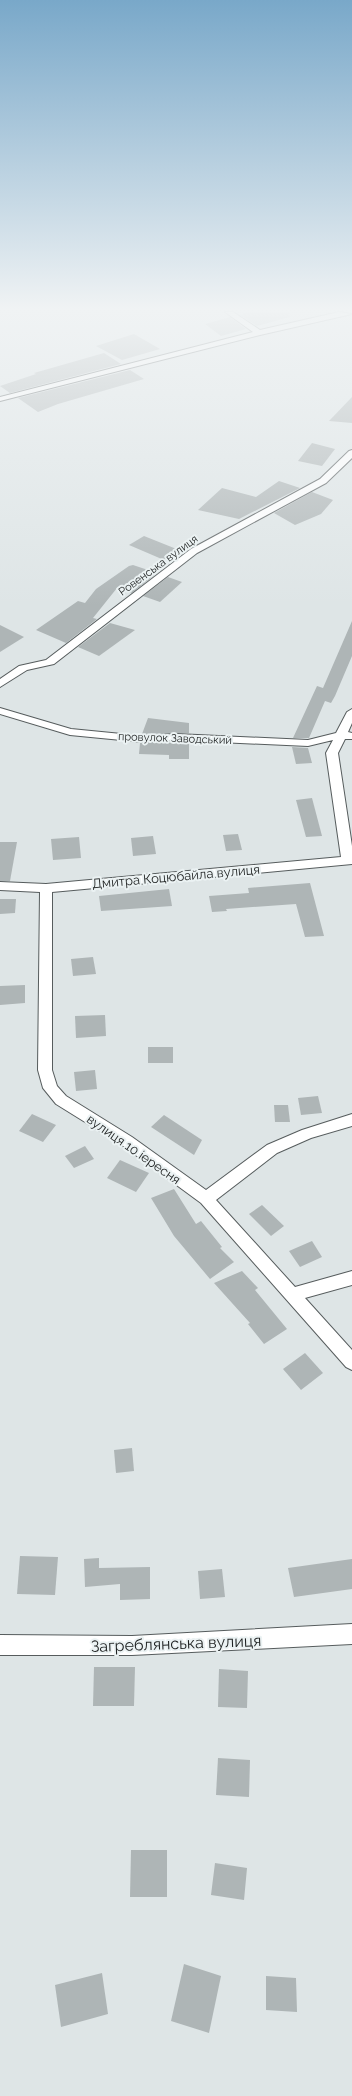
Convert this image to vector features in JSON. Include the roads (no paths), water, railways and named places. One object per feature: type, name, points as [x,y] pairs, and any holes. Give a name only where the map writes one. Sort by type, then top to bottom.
[{"type":"street","name":"Ровенська вулиця","points":[[0,684],[24,668],[50,662],[194,551],[323,481],[352,453]]},
{"type":"street","name":"провулок Заводський","points":[[0,711],[70,732],[142,739],[176,737],[308,743],[346,736]]},
{"type":"street","points":[[350,860],[332,753],[346,736],[352,712]]},
{"type":"street","name":"Дмитра Коцюбайла вулиця","points":[[0,886],[46,888],[350,860]]},
{"type":"street","name":"вулиця 10 іересня","points":[[46,888],[45,1070],[50,1088],[60,1100],[127,1141],[206,1199],[352,1362]]},
{"type":"street","points":[[206,1199],[272,1149],[307,1134],[352,1120]]},
{"type":"street","points":[[293,1295],[352,1278]]},
{"type":"street","name":"Загреблянська вулиця","points":[[0,1645],[73,1647],[208,1642],[352,1634]]}]
